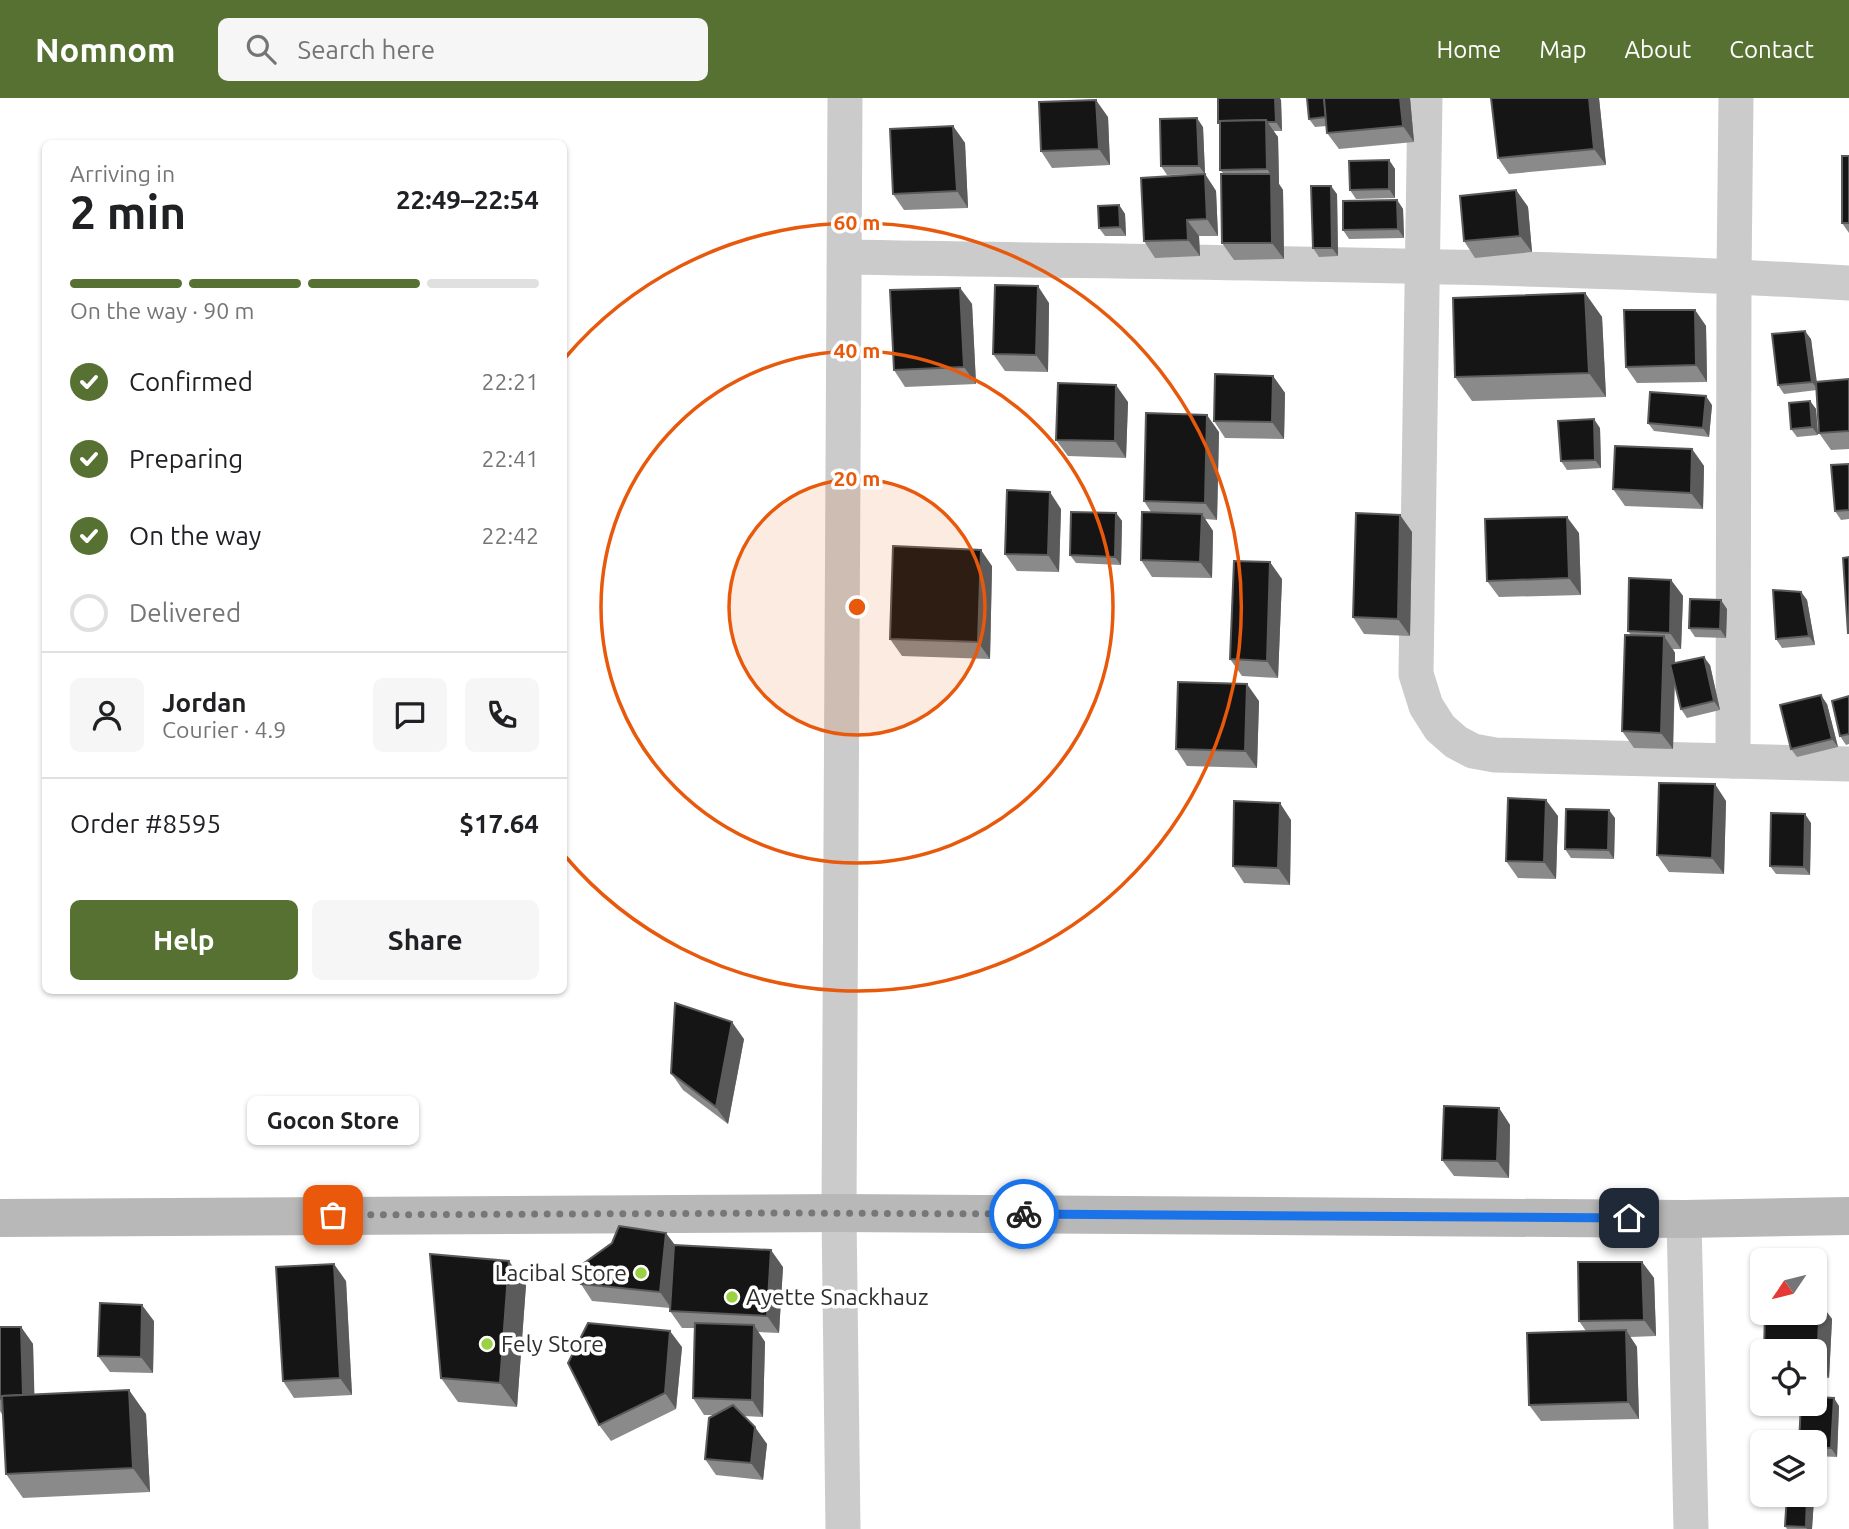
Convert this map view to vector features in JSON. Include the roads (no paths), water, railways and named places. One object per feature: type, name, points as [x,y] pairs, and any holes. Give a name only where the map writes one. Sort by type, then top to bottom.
[{"type":"main road","points":[[0,1218],[839,1213],[1684,1219],[1849,1216]]},
{"type":"street","points":[[843,1529],[839,1213],[845,98]]},
{"type":"street","points":[[1425,98],[1416,674],[1426,706],[1440,728],[1456,742],[1473,751],[1495,755],[1849,764]]},
{"type":"street","points":[[1733,761],[1736,98]]},
{"type":"street","points":[[846,257],[1422,267],[1849,282]]},
{"type":"street","points":[[1684,1219],[1691,1529]]},
{"type":"place","name":"Gocon Store","points":[[333,1215]]},
{"type":"place","name":"Lacibal Store","points":[[641,1273]]},
{"type":"place","name":"Ayette Snackhauz","points":[[732,1297]]},
{"type":"place","name":"Fely Store","points":[[487,1344]]}]
